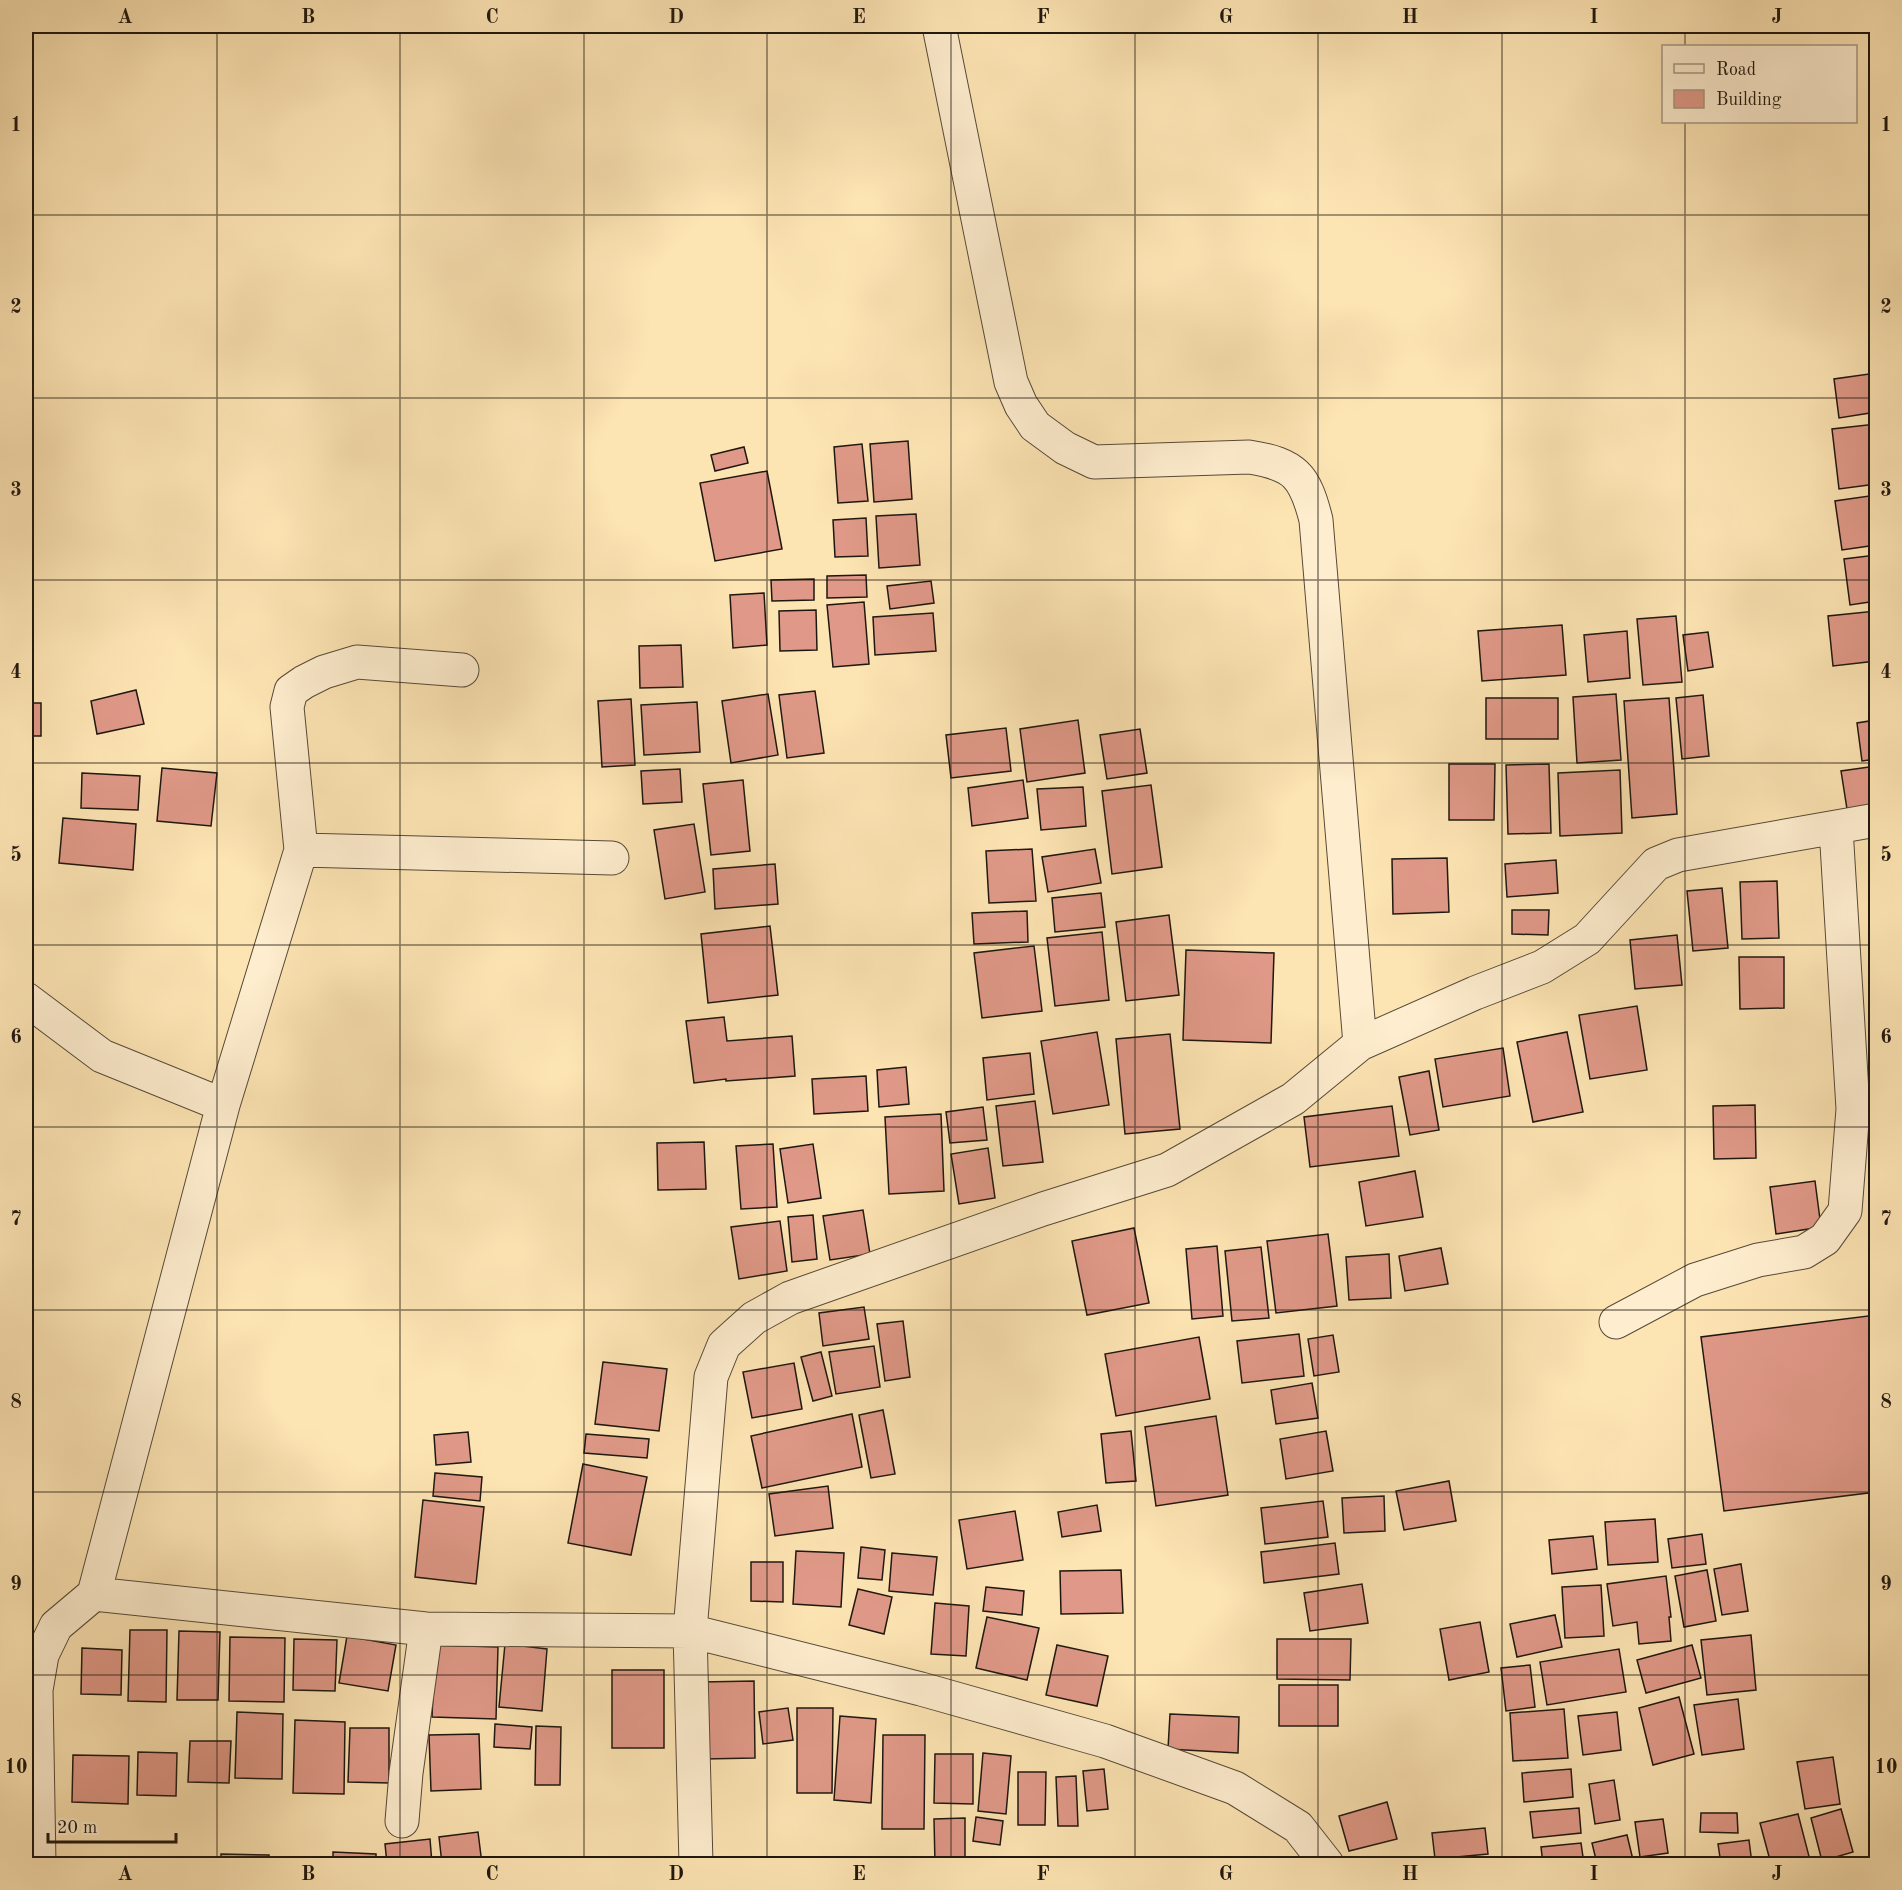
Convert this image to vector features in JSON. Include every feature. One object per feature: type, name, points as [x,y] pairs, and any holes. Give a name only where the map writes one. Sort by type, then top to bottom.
[{"type":"street","points":[[939,26],[1011,382],[1021,405],[1035,426],[1065,448],[1094,462],[1249,457],[1269,460],[1287,466],[1300,479],[1310,497],[1316,520],[1360,1044]]},
{"type":"street","points":[[39,1864],[36,1690],[42,1655],[57,1626],[94,1594],[223,1105],[301,850],[287,707],[291,691],[324,672],[357,662],[462,670]]},
{"type":"street","points":[[696,1864],[690,1631],[711,1377],[724,1345],[754,1318],[790,1298],[1043,1209],[1167,1170],[1293,1099],[1360,1044],[1474,993],[1542,967],[1587,939],[1656,864],[1678,855],[1876,820]]},
{"type":"street","points":[[1616,1322],[1695,1280],[1758,1260],[1804,1252],[1825,1239],[1845,1211],[1853,1109],[1836,828]]},
{"type":"street","points":[[301,850],[612,858]]},
{"type":"street","points":[[26,999],[102,1056],[223,1105]]},
{"type":"street","points":[[94,1594],[426,1629],[690,1631],[921,1689],[1105,1741],[1235,1788],[1298,1827],[1327,1864]]},
{"type":"street","points":[[402,1821],[406,1773],[426,1629]]},
{"type":"building","points":[[1876,373],[1876,412],[1839,418],[1834,379]]},
{"type":"building","points":[[1876,424],[1876,484],[1839,489],[1832,429]]},
{"type":"building","points":[[908,441],[912,499],[874,502],[870,444]]},
{"type":"building","points":[[862,444],[868,501],[838,503],[834,447]]},
{"type":"building","points":[[744,447],[748,463],[715,471],[711,455]]},
{"type":"building","points":[[767,471],[782,549],[715,561],[700,483]]},
{"type":"building","points":[[1876,495],[1876,545],[1842,550],[1835,501]]},
{"type":"building","points":[[916,514],[920,565],[879,568],[876,516]]},
{"type":"building","points":[[866,518],[868,556],[835,557],[833,520]]},
{"type":"building","points":[[1876,555],[1876,601],[1850,605],[1844,559]]},
{"type":"building","points":[[866,575],[867,597],[827,598],[827,576]]},
{"type":"building","points":[[814,579],[814,600],[772,601],[771,580]]},
{"type":"building","points":[[931,581],[934,603],[890,609],[887,586]]},
{"type":"building","points":[[764,593],[767,645],[733,648],[730,595]]},
{"type":"building","points":[[864,602],[869,664],[833,667],[827,605]]},
{"type":"building","points":[[816,610],[817,650],[780,651],[779,611]]},
{"type":"building","points":[[1876,611],[1876,661],[1833,666],[1828,616]]},
{"type":"building","points":[[933,613],[936,651],[875,655],[873,617]]},
{"type":"building","points":[[1676,616],[1682,682],[1643,685],[1637,619]]},
{"type":"building","points":[[1562,625],[1566,675],[1482,681],[1478,631]]},
{"type":"building","points":[[1627,631],[1630,678],[1588,682],[1584,635]]},
{"type":"building","points":[[1708,632],[1713,667],[1688,671],[1683,635]]},
{"type":"building","points":[[681,645],[683,687],[640,688],[639,646]]},
{"type":"building","points":[[136,690],[144,724],[97,734],[91,701]]},
{"type":"building","points":[[815,691],[824,753],[787,758],[779,695]]},
{"type":"building","points":[[768,694],[778,755],[731,763],[722,701]]},
{"type":"building","points":[[1616,694],[1621,760],[1577,763],[1573,697]]},
{"type":"building","points":[[1703,695],[1709,756],[1682,759],[1676,698]]},
{"type":"building","points":[[1486,698],[1558,698],[1558,739],[1486,739]]},
{"type":"building","points":[[1669,698],[1677,814],[1632,818],[1624,701]]},
{"type":"building","points":[[631,699],[635,765],[602,767],[598,701]]},
{"type":"building","points":[[697,702],[700,752],[644,755],[641,705]]},
{"type":"building","points":[[26,703],[41,703],[41,736],[26,736]]},
{"type":"building","points":[[1078,720],[1085,773],[1027,782],[1020,729]]},
{"type":"building","points":[[1876,720],[1876,759],[1862,761],[1857,723]]},
{"type":"building","points":[[1006,728],[1011,771],[951,778],[946,735]]},
{"type":"building","points":[[1140,729],[1147,773],[1107,779],[1100,735]]},
{"type":"building","points":[[1449,764],[1495,764],[1494,820],[1449,820]]},
{"type":"building","points":[[1549,764],[1551,833],[1508,834],[1506,765]]},
{"type":"building","points":[[1876,766],[1876,805],[1847,809],[1841,771]]},
{"type":"building","points":[[162,768],[217,773],[211,826],[157,821]]},
{"type":"building","points":[[680,769],[682,802],[643,804],[641,771]]},
{"type":"building","points":[[1620,770],[1622,833],[1560,836],[1558,773]]},
{"type":"building","points":[[82,773],[140,776],[138,810],[81,808]]},
{"type":"building","points":[[743,780],[750,851],[711,855],[703,784]]},
{"type":"building","points":[[1023,780],[1028,818],[972,826],[968,788]]},
{"type":"building","points":[[1151,785],[1162,867],[1112,874],[1102,791]]},
{"type":"building","points":[[1083,787],[1086,826],[1041,830],[1037,789]]},
{"type":"building","points":[[63,818],[136,824],[133,870],[59,863]]},
{"type":"building","points":[[694,824],[705,892],[665,899],[654,830]]},
{"type":"building","points":[[1032,849],[1036,901],[989,903],[986,851]]},
{"type":"building","points":[[1095,849],[1101,883],[1048,892],[1042,857]]},
{"type":"building","points":[[1447,858],[1449,912],[1393,914],[1392,859]]},
{"type":"building","points":[[1556,860],[1558,893],[1507,897],[1505,864]]},
{"type":"building","points":[[775,864],[778,904],[715,909],[713,869]]},
{"type":"building","points":[[1777,881],[1779,938],[1742,939],[1740,882]]},
{"type":"building","points":[[1722,888],[1728,948],[1693,951],[1687,891]]},
{"type":"building","points":[[1101,893],[1105,927],[1055,932],[1052,898]]},
{"type":"building","points":[[1512,910],[1549,910],[1548,935],[1512,934]]},
{"type":"building","points":[[1027,911],[1028,942],[974,944],[972,913]]},
{"type":"building","points":[[1169,915],[1179,995],[1126,1001],[1116,922]]},
{"type":"building","points":[[770,926],[778,995],[708,1003],[701,934]]},
{"type":"building","points":[[1102,932],[1109,1000],[1055,1006],[1047,938]]},
{"type":"building","points":[[1677,935],[1682,985],[1635,989],[1630,940]]},
{"type":"building","points":[[1034,946],[1042,1011],[982,1018],[974,953]]},
{"type":"building","points":[[1186,950],[1274,953],[1271,1043],[1183,1040]]},
{"type":"building","points":[[1739,957],[1784,957],[1784,1008],[1740,1009]]},
{"type":"building","points":[[1637,1006],[1647,1070],[1590,1079],[1579,1015]]},
{"type":"building","points":[[724,1017],[727,1041],[792,1036],[795,1076],[694,1083],[686,1021]]},
{"type":"building","points":[[1097,1032],[1109,1105],[1053,1114],[1041,1041]]},
{"type":"building","points":[[1567,1032],[1583,1112],[1533,1122],[1517,1042]]},
{"type":"building","points":[[1170,1034],[1180,1129],[1125,1134],[1116,1039]]},
{"type":"building","points":[[1503,1048],[1510,1096],[1443,1107],[1435,1059]]},
{"type":"building","points":[[1030,1053],[1034,1094],[987,1100],[983,1058]]},
{"type":"building","points":[[906,1067],[909,1104],[879,1107],[877,1070]]},
{"type":"building","points":[[1429,1071],[1439,1130],[1410,1135],[1399,1077]]},
{"type":"building","points":[[866,1076],[868,1111],[814,1114],[812,1079]]},
{"type":"building","points":[[1035,1101],[1043,1162],[1003,1166],[996,1106]]},
{"type":"building","points":[[1755,1105],[1756,1158],[1714,1159],[1713,1106]]},
{"type":"building","points":[[1392,1106],[1399,1156],[1310,1167],[1304,1117]]},
{"type":"building","points":[[983,1107],[987,1140],[950,1143],[946,1112]]},
{"type":"building","points":[[941,1114],[944,1191],[889,1194],[885,1117]]},
{"type":"building","points":[[704,1142],[706,1189],[658,1190],[657,1143]]},
{"type":"building","points":[[773,1144],[777,1207],[741,1209],[736,1146]]},
{"type":"building","points":[[813,1144],[821,1198],[788,1203],[780,1149]]},
{"type":"building","points":[[988,1148],[995,1198],[959,1204],[951,1154]]},
{"type":"building","points":[[1415,1171],[1423,1217],[1366,1226],[1359,1182]]},
{"type":"building","points":[[1815,1181],[1821,1227],[1776,1234],[1770,1187]]},
{"type":"building","points":[[863,1210],[870,1254],[830,1260],[823,1216]]},
{"type":"building","points":[[813,1215],[817,1259],[792,1262],[788,1217]]},
{"type":"building","points":[[780,1221],[787,1271],[739,1279],[731,1227]]},
{"type":"building","points":[[1134,1228],[1149,1303],[1087,1315],[1072,1241]]},
{"type":"building","points":[[1328,1234],[1337,1306],[1276,1313],[1267,1241]]},
{"type":"building","points":[[1217,1246],[1223,1316],[1192,1319],[1186,1249]]},
{"type":"building","points":[[1261,1247],[1269,1318],[1232,1321],[1225,1251]]},
{"type":"building","points":[[1441,1248],[1448,1284],[1405,1291],[1399,1256]]},
{"type":"building","points":[[1389,1254],[1391,1298],[1349,1300],[1346,1257]]},
{"type":"building","points":[[864,1307],[869,1339],[823,1346],[819,1313]]},
{"type":"building","points":[[1876,1315],[1876,1492],[1724,1511],[1701,1337]]},
{"type":"building","points":[[903,1321],[910,1377],[885,1381],[877,1324]]},
{"type":"building","points":[[1299,1334],[1304,1376],[1242,1383],[1237,1341]]},
{"type":"building","points":[[1333,1335],[1339,1372],[1314,1376],[1308,1339]]},
{"type":"building","points":[[1199,1337],[1210,1399],[1116,1416],[1105,1354]]},
{"type":"building","points":[[874,1346],[880,1387],[836,1394],[829,1352]]},
{"type":"building","points":[[821,1352],[832,1396],[813,1401],[801,1357]]},
{"type":"building","points":[[603,1362],[667,1369],[659,1431],[595,1424]]},
{"type":"building","points":[[794,1363],[802,1409],[752,1418],[743,1372]]},
{"type":"building","points":[[1312,1383],[1318,1418],[1276,1424],[1271,1390]]},
{"type":"building","points":[[883,1410],[895,1474],[871,1478],[859,1415]]},
{"type":"building","points":[[852,1414],[862,1467],[762,1488],[751,1436]]},
{"type":"building","points":[[1216,1416],[1228,1495],[1156,1506],[1145,1427]]},
{"type":"building","points":[[1131,1431],[1136,1481],[1106,1483],[1101,1434]]},
{"type":"building","points":[[1326,1431],[1333,1471],[1286,1479],[1280,1439]]},
{"type":"building","points":[[468,1432],[471,1462],[436,1465],[434,1435]]},
{"type":"building","points":[[586,1434],[649,1439],[647,1458],[584,1453]]},
{"type":"building","points":[[583,1464],[647,1477],[631,1555],[568,1543]]},
{"type":"building","points":[[435,1473],[482,1477],[480,1501],[433,1496]]},
{"type":"building","points":[[1449,1481],[1456,1521],[1404,1530],[1396,1491]]},
{"type":"building","points":[[828,1486],[833,1528],[775,1536],[769,1494]]},
{"type":"building","points":[[1384,1496],[1385,1531],[1344,1533],[1342,1498]]},
{"type":"building","points":[[423,1500],[484,1507],[476,1584],[415,1577]]},
{"type":"building","points":[[1323,1501],[1328,1537],[1265,1544],[1261,1508]]},
{"type":"building","points":[[1097,1505],[1101,1531],[1062,1537],[1058,1512]]},
{"type":"building","points":[[1015,1511],[1023,1560],[967,1569],[959,1520]]},
{"type":"building","points":[[1655,1519],[1658,1562],[1608,1565],[1605,1522]]},
{"type":"building","points":[[1702,1534],[1706,1564],[1672,1568],[1668,1539]]},
{"type":"building","points":[[1593,1536],[1597,1569],[1552,1574],[1549,1540]]},
{"type":"building","points":[[1335,1543],[1339,1574],[1264,1583],[1261,1552]]},
{"type":"building","points":[[861,1547],[885,1550],[882,1580],[858,1578]]},
{"type":"building","points":[[796,1551],[844,1553],[841,1607],[793,1604]]},
{"type":"building","points":[[892,1553],[937,1557],[933,1595],[889,1591]]},
{"type":"building","points":[[751,1562],[783,1562],[783,1602],[751,1601]]},
{"type":"building","points":[[1741,1564],[1748,1611],[1722,1615],[1714,1569]]},
{"type":"building","points":[[1121,1570],[1123,1613],[1061,1614],[1060,1571]]},
{"type":"building","points":[[1707,1570],[1716,1621],[1684,1627],[1675,1576]]},
{"type":"building","points":[[1666,1576],[1671,1617],[1669,1617],[1671,1641],[1639,1644],[1637,1622],[1613,1626],[1607,1584]]},
{"type":"building","points":[[1362,1584],[1368,1623],[1310,1631],[1304,1593]]},
{"type":"building","points":[[1601,1585],[1604,1636],[1565,1638],[1562,1587]]},
{"type":"building","points":[[986,1587],[1024,1591],[1022,1615],[983,1611]]},
{"type":"building","points":[[858,1589],[892,1597],[884,1634],[849,1625]]},
{"type":"building","points":[[935,1603],[969,1606],[966,1656],[931,1654]]},
{"type":"building","points":[[1555,1615],[1562,1647],[1517,1657],[1510,1624]]},
{"type":"building","points":[[987,1617],[1039,1628],[1027,1680],[976,1668]]},
{"type":"building","points":[[1480,1622],[1489,1672],[1449,1680],[1440,1629]]},
{"type":"building","points":[[130,1630],[167,1630],[166,1702],[128,1701]]},
{"type":"building","points":[[179,1631],[220,1632],[218,1700],[177,1700]]},
{"type":"building","points":[[1751,1635],[1756,1690],[1707,1695],[1701,1640]]},
{"type":"building","points":[[347,1636],[396,1645],[388,1691],[339,1683]]},
{"type":"building","points":[[230,1637],[285,1638],[284,1702],[229,1701]]},
{"type":"building","points":[[294,1639],[337,1640],[335,1691],[293,1690]]},
{"type":"building","points":[[1277,1639],[1351,1639],[1350,1680],[1277,1679]]},
{"type":"building","points":[[505,1644],[547,1649],[542,1711],[499,1707]]},
{"type":"building","points":[[435,1645],[498,1647],[496,1719],[432,1717]]},
{"type":"building","points":[[1057,1645],[1108,1656],[1097,1706],[1046,1695]]},
{"type":"building","points":[[1692,1645],[1701,1678],[1646,1693],[1637,1660]]},
{"type":"building","points":[[82,1648],[122,1650],[121,1695],[81,1694]]},
{"type":"building","points":[[1619,1649],[1626,1692],[1547,1705],[1540,1662]]},
{"type":"building","points":[[1530,1665],[1535,1707],[1506,1711],[1501,1668]]},
{"type":"building","points":[[612,1670],[664,1670],[664,1748],[612,1748]]},
{"type":"building","points":[[754,1681],[755,1758],[703,1759],[701,1682]]},
{"type":"building","points":[[1279,1685],[1338,1685],[1338,1726],[1279,1726]]},
{"type":"building","points":[[1679,1697],[1694,1754],[1653,1765],[1639,1708]]},
{"type":"building","points":[[1738,1699],[1744,1749],[1702,1755],[1694,1705]]},
{"type":"building","points":[[788,1708],[793,1740],[763,1744],[759,1712]]},
{"type":"building","points":[[797,1708],[833,1708],[832,1793],[797,1793]]},
{"type":"building","points":[[1564,1709],[1568,1758],[1513,1761],[1510,1713]]},
{"type":"building","points":[[237,1712],[283,1714],[282,1779],[235,1778]]},
{"type":"building","points":[[1617,1712],[1621,1750],[1583,1755],[1578,1716]]},
{"type":"building","points":[[1170,1714],[1239,1717],[1238,1753],[1168,1749]]},
{"type":"building","points":[[840,1716],[876,1719],[871,1803],[834,1800]]},
{"type":"building","points":[[295,1720],[345,1722],[344,1794],[293,1793]]},
{"type":"building","points":[[495,1724],[532,1727],[530,1749],[494,1747]]},
{"type":"building","points":[[536,1726],[561,1727],[560,1785],[535,1785]]},
{"type":"building","points":[[350,1728],[389,1728],[389,1783],[348,1782]]},
{"type":"building","points":[[479,1734],[481,1789],[431,1791],[429,1735]]},
{"type":"building","points":[[883,1735],[925,1735],[924,1829],[882,1829]]},
{"type":"building","points":[[190,1741],[231,1741],[229,1783],[188,1782]]},
{"type":"building","points":[[138,1752],[177,1753],[176,1796],[137,1795]]},
{"type":"building","points":[[983,1753],[1011,1756],[1006,1814],[978,1811]]},
{"type":"building","points":[[935,1754],[973,1754],[973,1804],[934,1803]]},
{"type":"building","points":[[73,1755],[129,1756],[128,1804],[72,1802]]},
{"type":"building","points":[[1833,1757],[1840,1804],[1805,1809],[1797,1762]]},
{"type":"building","points":[[1104,1769],[1108,1809],[1087,1811],[1083,1771]]},
{"type":"building","points":[[1571,1769],[1573,1797],[1524,1802],[1522,1773]]},
{"type":"building","points":[[1018,1772],[1046,1772],[1045,1825],[1018,1825]]},
{"type":"building","points":[[1076,1776],[1078,1826],[1058,1826],[1056,1777]]},
{"type":"building","points":[[1614,1780],[1620,1820],[1595,1824],[1589,1784]]},
{"type":"building","points":[[1387,1802],[1397,1839],[1349,1851],[1339,1816]]},
{"type":"building","points":[[1579,1808],[1581,1833],[1533,1838],[1530,1812]]},
{"type":"building","points":[[1841,1809],[1853,1852],[1822,1861],[1811,1818]]},
{"type":"building","points":[[1701,1813],[1737,1813],[1738,1833],[1700,1832]]},
{"type":"building","points":[[1798,1814],[1811,1864],[1771,1864],[1760,1823]]},
{"type":"building","points":[[976,1817],[1003,1821],[1000,1845],[973,1841]]},
{"type":"building","points":[[965,1818],[965,1864],[935,1864],[934,1819]]},
{"type":"building","points":[[1663,1819],[1668,1853],[1640,1857],[1635,1822]]},
{"type":"building","points":[[1485,1828],[1488,1854],[1435,1859],[1432,1833]]},
{"type":"building","points":[[478,1832],[482,1864],[442,1864],[439,1837]]},
{"type":"building","points":[[1627,1835],[1634,1864],[1597,1864],[1592,1843]]},
{"type":"building","points":[[430,1839],[432,1864],[387,1864],[385,1844]]},
{"type":"building","points":[[1749,1840],[1752,1864],[1721,1864],[1718,1844]]},
{"type":"building","points":[[1581,1843],[1584,1864],[1543,1864],[1541,1847]]},
{"type":"building","points":[[333,1852],[376,1854],[376,1864],[333,1864]]},
{"type":"building","points":[[221,1854],[269,1855],[268,1864],[221,1864]]},
{"type":"building","points":[[1534,1858],[1535,1864],[1499,1863]]},
{"type":"building","points":[[281,1859],[324,1860],[323,1864],[281,1864]]},
{"type":"building","points":[[1483,1860],[1484,1864],[1438,1864]]}]
